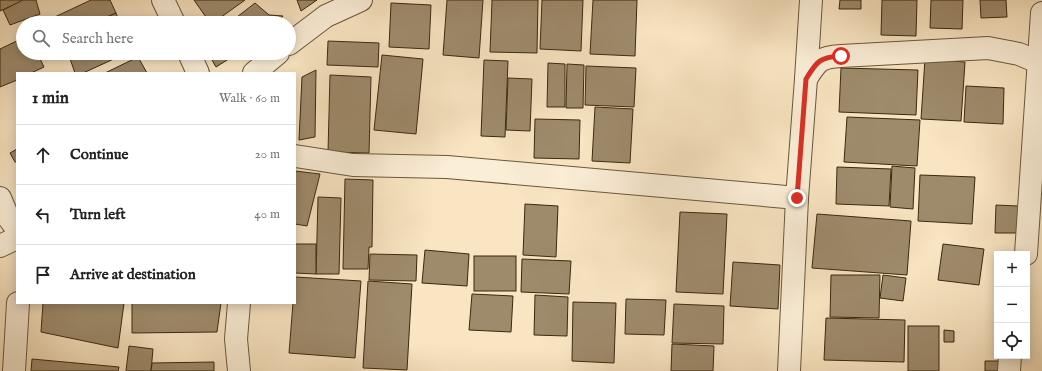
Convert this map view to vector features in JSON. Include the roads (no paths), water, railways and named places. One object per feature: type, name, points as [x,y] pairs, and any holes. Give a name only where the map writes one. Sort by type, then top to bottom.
[{"type":"street","points":[[162,0],[170,16]]},
{"type":"street","points":[[296,39],[326,16],[361,0]]},
{"type":"street","points":[[789,371],[797,198],[811,0]]},
{"type":"street","points":[[1026,251],[1042,13]]},
{"type":"street","points":[[806,79],[817,64],[826,57],[988,48],[1019,54],[1038,62]]},
{"type":"street","points":[[192,60],[198,72]]},
{"type":"street","points":[[255,72],[270,60]]},
{"type":"street","points":[[296,156],[353,165],[447,167],[797,198]]},
{"type":"street","points":[[0,198],[8,217],[16,227]]},
{"type":"street","points":[[0,246],[16,238]]},
{"type":"street","points":[[14,371],[18,304]]},
{"type":"street","points":[[239,371],[236,339],[240,304]]},
{"type":"street","points":[[1009,371],[1010,359]]}]
